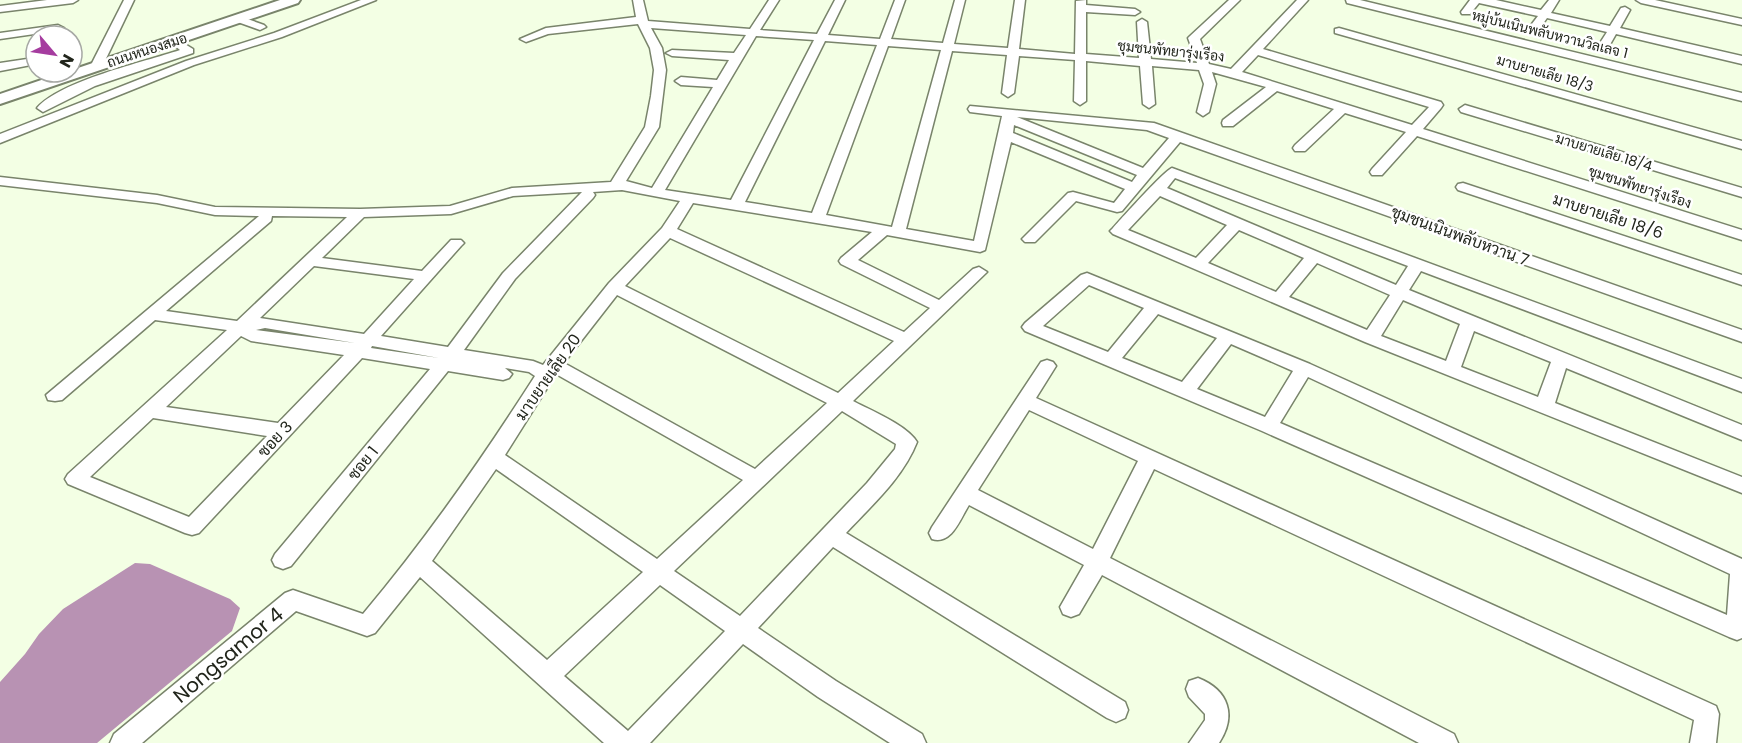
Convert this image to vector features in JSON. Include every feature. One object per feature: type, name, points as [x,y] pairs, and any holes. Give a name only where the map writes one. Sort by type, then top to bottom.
[{"type":"street","points":[[0,9],[17,4],[73,0]]},
{"type":"street","points":[[96,67],[129,0]]},
{"type":"street","name":"ถนนหนองสมอ","points":[[0,99],[293,0]]},
{"type":"street","points":[[0,139],[180,67],[278,35],[371,0]]},
{"type":"street","points":[[623,186],[618,183],[652,127],[660,70],[656,48],[643,22],[638,0]]},
{"type":"street","points":[[656,194],[720,84],[774,0]]},
{"type":"street","points":[[736,205],[840,0]]},
{"type":"street","points":[[817,218],[900,0]]},
{"type":"street","points":[[941,307],[847,261],[892,230],[949,48],[960,0]]},
{"type":"street","points":[[1008,93],[1020,0]]},
{"type":"street","points":[[1203,112],[1210,84],[1194,38],[1235,0]]},
{"type":"street","points":[[1234,73],[1303,0]]},
{"type":"street","points":[[1466,12],[1476,0]]},
{"type":"street","points":[[1482,0],[1742,60]]},
{"type":"street","points":[[1534,29],[1554,0]]},
{"type":"street","points":[[1641,0],[1742,21]]},
{"type":"street","name":"หมู่บ้นเนินพลับหวานวิลเลจ 1","points":[[1351,1],[1742,97]]},
{"type":"street","points":[[0,29],[17,4]]},
{"type":"street","points":[[1080,101],[1081,5],[1138,17],[1147,63],[1149,104]]},
{"type":"street","points":[[1604,46],[1625,9]]},
{"type":"street","points":[[239,19],[260,27]]},
{"type":"street","name":"ชุมชนพัทยารุ่งเรือง","points":[[526,39],[546,31],[643,22],[751,34],[1205,67],[1234,73],[1742,235]]},
{"type":"street","name":"มาบยายเลีย 18/3","points":[[1340,30],[1742,145]]},
{"type":"street","points":[[0,36],[24,33]]},
{"type":"street","points":[[43,108],[52,100],[72,91],[189,51],[175,41]]},
{"type":"street","points":[[1255,50],[1437,105],[1377,172]]},
{"type":"street","points":[[672,53],[737,57]]},
{"type":"street","points":[[0,67],[24,63]]},
{"type":"street","points":[[681,81],[720,84]]},
{"type":"street","points":[[1228,123],[1275,86]]},
{"type":"street","points":[[1300,148],[1343,108]]},
{"type":"street","points":[[974,109],[1009,116],[1146,174]]},
{"type":"street","name":"มาบยายเลีย 18/4","points":[[1465,109],[1742,193]]},
{"type":"street","points":[[0,181],[157,199],[215,211],[360,213],[451,210],[512,192],[623,186],[656,194],[892,230],[980,247],[1009,116]]},
{"type":"street","name":"ชุมชนเนินพลับหวาน 7","points":[[1009,116],[1149,126],[1742,336]]},
{"type":"street","points":[[1006,135],[1135,188]]},
{"type":"street","points":[[1030,239],[1073,196],[1117,208],[1178,136]]},
{"type":"street","points":[[1742,386],[1172,172],[1158,190],[1118,231],[1371,338],[1742,485]]},
{"type":"street","name":"มาบยายเลีย 18/6","points":[[1463,187],[1742,280]]},
{"type":"street","points":[[1158,190],[1469,322],[1742,433]]},
{"type":"street","name":"ซอย 1","points":[[284,560],[448,359],[509,276],[588,195]]},
{"type":"street","name":"มาบยายเลีย 20","points":[[419,563],[494,457],[550,369],[615,287],[668,231],[689,198]]},
{"type":"street","points":[[149,411],[360,213]]},
{"type":"street","points":[[55,395],[266,218]]},
{"type":"street","points":[[1198,265],[1236,224]]},
{"type":"street","points":[[668,231],[906,340]]},
{"type":"street","name":"ซอย 3","points":[[149,411],[75,479],[192,527],[456,243]]},
{"type":"street","points":[[1280,298],[1314,256]]},
{"type":"street","points":[[311,261],[425,276]]},
{"type":"street","points":[[1371,338],[1417,265]]},
{"type":"street","points":[[547,676],[979,272]]},
{"type":"street","points":[[1087,278],[1228,336],[1304,368],[1741,569],[1742,592],[1737,630],[1269,426],[1031,327],[1087,278]]},
{"type":"street","points":[[615,287],[840,402],[907,442],[906,447],[892,466],[831,535],[633,743]]},
{"type":"street","points":[[1110,361],[1155,306]]},
{"type":"street","points":[[152,314],[241,327],[251,335],[363,345],[448,359],[529,377],[550,369],[757,478]]},
{"type":"street","points":[[1451,370],[1469,322]]},
{"type":"street","points":[[1184,392],[1228,336]]},
{"type":"street","points":[[1544,407],[1561,358]]},
{"type":"street","points":[[940,533],[1047,366]]},
{"type":"street","points":[[1269,426],[1304,368]]},
{"type":"street","points":[[1026,401],[1707,714],[1703,743]]},
{"type":"street","points":[[149,411],[282,431]]},
{"type":"street","points":[[494,457],[827,689],[913,743]]},
{"type":"street","points":[[1071,607],[1098,561],[1150,457]]},
{"type":"street","points":[[965,493],[1444,743]]},
{"type":"street","points":[[831,535],[1116,710]]},
{"type":"street","points":[[419,563],[623,743]]},
{"type":"street","name":"Nongsamor 4","points":[[123,743],[292,600],[367,626],[419,563]]},
{"type":"street","points":[[1198,689],[1214,703],[1218,712],[1218,720],[1212,733],[1202,743]]},
{"type":"shaded area","points":[[135,563],[150,564],[230,599],[240,608],[232,631],[97,743],[0,743],[0,682],[39,634],[63,609]]}]
